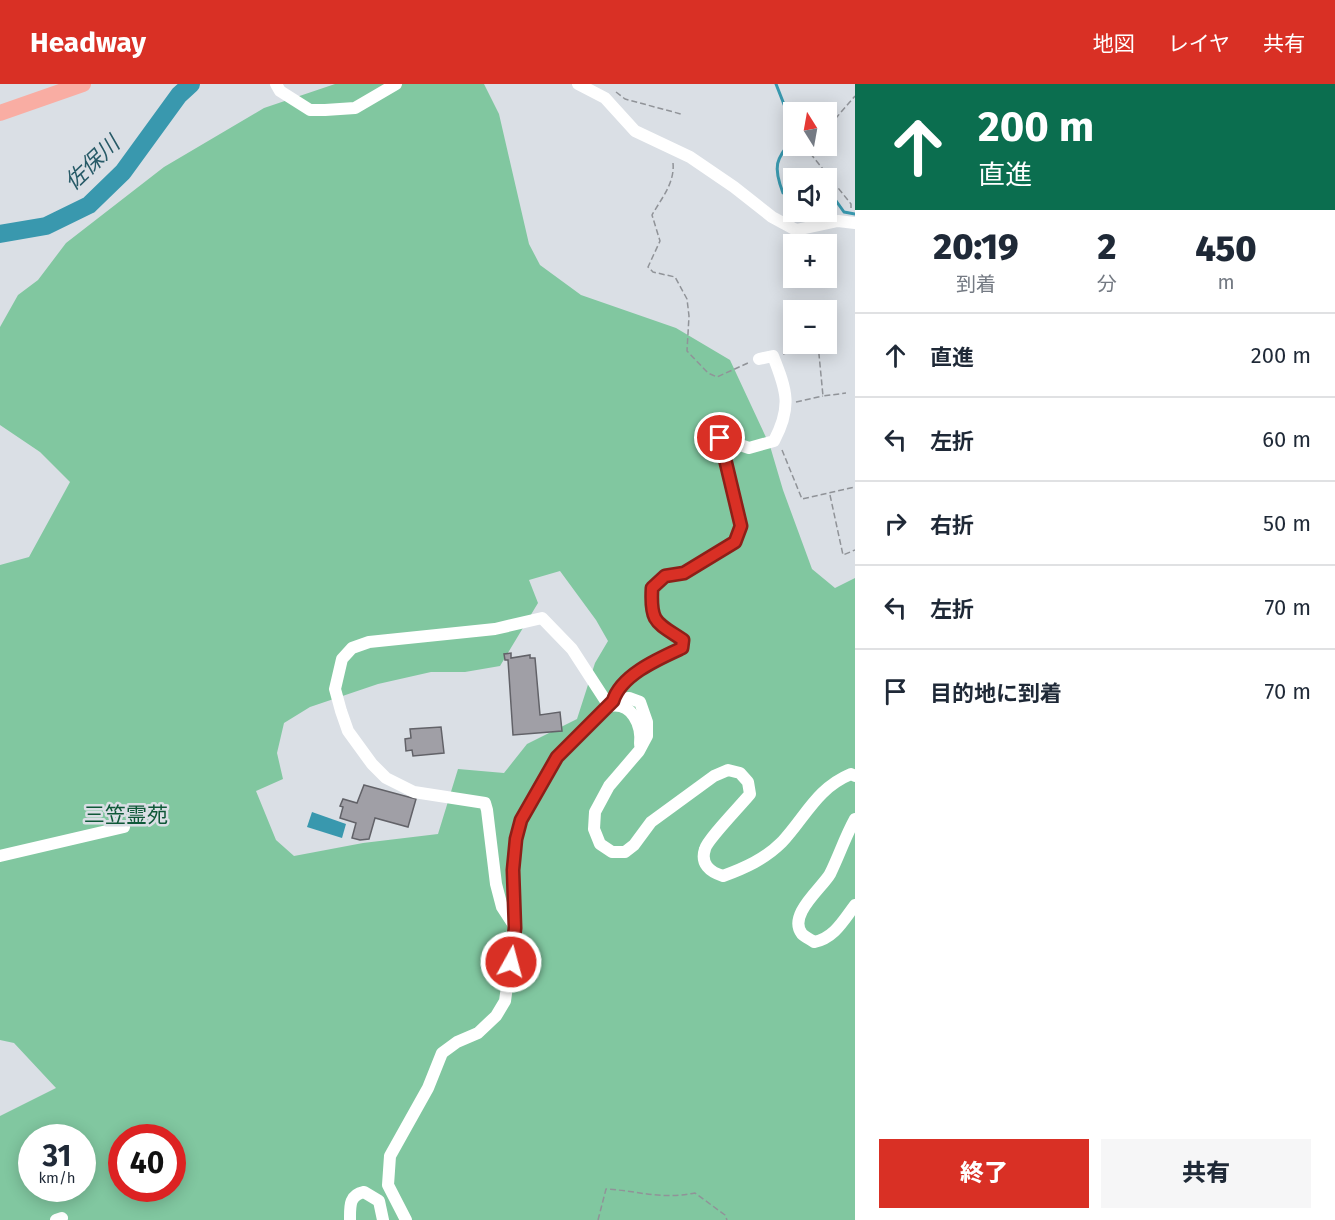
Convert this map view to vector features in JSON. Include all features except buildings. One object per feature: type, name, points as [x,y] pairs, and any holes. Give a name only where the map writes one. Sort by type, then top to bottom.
[{"type":"highway","points":[[0,113],[84,84]]},
{"type":"street","points":[[276,84],[280,91],[310,110],[325,111],[355,108],[396,84]]},
{"type":"street","points":[[578,84],[605,98],[635,130],[671,147],[735,187],[772,217],[796,231],[838,221],[855,223]]},
{"type":"street","points":[[406,1220],[388,1185],[390,1156],[428,1088],[442,1053],[457,1042],[478,1033],[496,1016],[505,1001],[515,928],[513,870],[516,839],[521,820],[557,757],[611,703],[617,689],[651,662],[682,648],[683,640],[658,624],[651,609],[652,588],[665,576],[684,573],[735,542],[741,526],[720,438],[749,448],[774,441],[783,423],[787,404],[781,376],[773,356],[759,359]]},
{"type":"street","points":[[515,928],[502,908],[496,885],[485,803],[414,792],[386,778],[372,764],[348,730],[335,689],[342,658],[352,648],[369,642],[495,629],[542,618],[572,649],[611,703],[625,707],[634,717],[641,735],[639,751],[609,786],[595,812],[594,828],[600,844],[612,852],[625,852],[634,845],[651,822],[691,792],[714,776],[728,770],[734,771],[740,773],[748,782],[750,794],[705,847],[704,861],[711,872],[723,876],[750,866],[766,856],[783,841],[822,792],[836,780],[851,774],[855,776]]},
{"type":"street","points":[[855,819],[829,876],[806,903],[800,916],[799,927],[802,934],[814,942],[825,939],[837,930],[855,905]]},
{"type":"street","points":[[0,856],[124,827]]},
{"type":"street","points":[[350,1220],[351,1200],[357,1194],[364,1192],[379,1201],[383,1220]]},
{"type":"path","points":[[612,89],[625,99],[681,114]]},
{"type":"path","points":[[837,117],[855,96]]},
{"type":"path","points":[[671,147],[674,169],[668,189],[652,215],[660,241],[648,267],[653,272],[675,277],[687,299],[689,316],[687,351],[708,373],[717,377],[740,365],[759,359]]},
{"type":"path","points":[[812,156],[851,207]]},
{"type":"path","points":[[773,356],[818,344],[824,396]]},
{"type":"path","points":[[787,404],[846,393]]},
{"type":"path","points":[[774,441],[781,446],[802,499],[855,488]]},
{"type":"path","points":[[829,493],[843,555],[855,550]]},
{"type":"path","points":[[598,1220],[606,1189],[650,1196],[680,1196],[695,1193],[725,1215],[727,1220]]},
{"type":"green space","name":"三笠霊苑","points":[[335,84],[484,84],[499,114],[529,244],[540,265],[581,295],[676,328],[730,360],[770,446],[783,490],[812,569],[835,588],[855,578],[855,1220],[0,1220],[0,1116],[56,1088],[14,1043],[0,1040],[0,565],[29,557],[70,482],[40,452],[0,425],[0,327],[18,295],[38,280],[66,243],[164,167],[264,108]],"holes":[[[560,571],[596,620],[608,641],[595,663],[577,719],[527,744],[504,773],[458,769],[438,834],[363,843],[294,856],[276,840],[256,791],[283,779],[277,753],[284,723],[310,707],[378,684],[431,672],[465,672],[500,666],[538,603],[529,580]]]},
{"type":"water","points":[[312,812],[346,824],[342,838],[307,827]]},
{"type":"waterway","name":"佐保川","points":[[0,234],[46,226],[89,205],[123,172],[179,95],[191,84]]},
{"type":"waterway","points":[[776,84],[783,102]]},
{"type":"waterway","points":[[783,152],[777,170],[783,193]]},
{"type":"waterway","points":[[837,202],[844,212],[855,214]]},
{"type":"route","points":[[511,962],[515,928],[513,870],[516,839],[521,820],[557,757],[613,701],[617,689],[651,662],[682,648],[683,640],[658,624],[651,609],[652,588],[665,576],[684,573],[735,542],[741,526],[720,438]]}]
